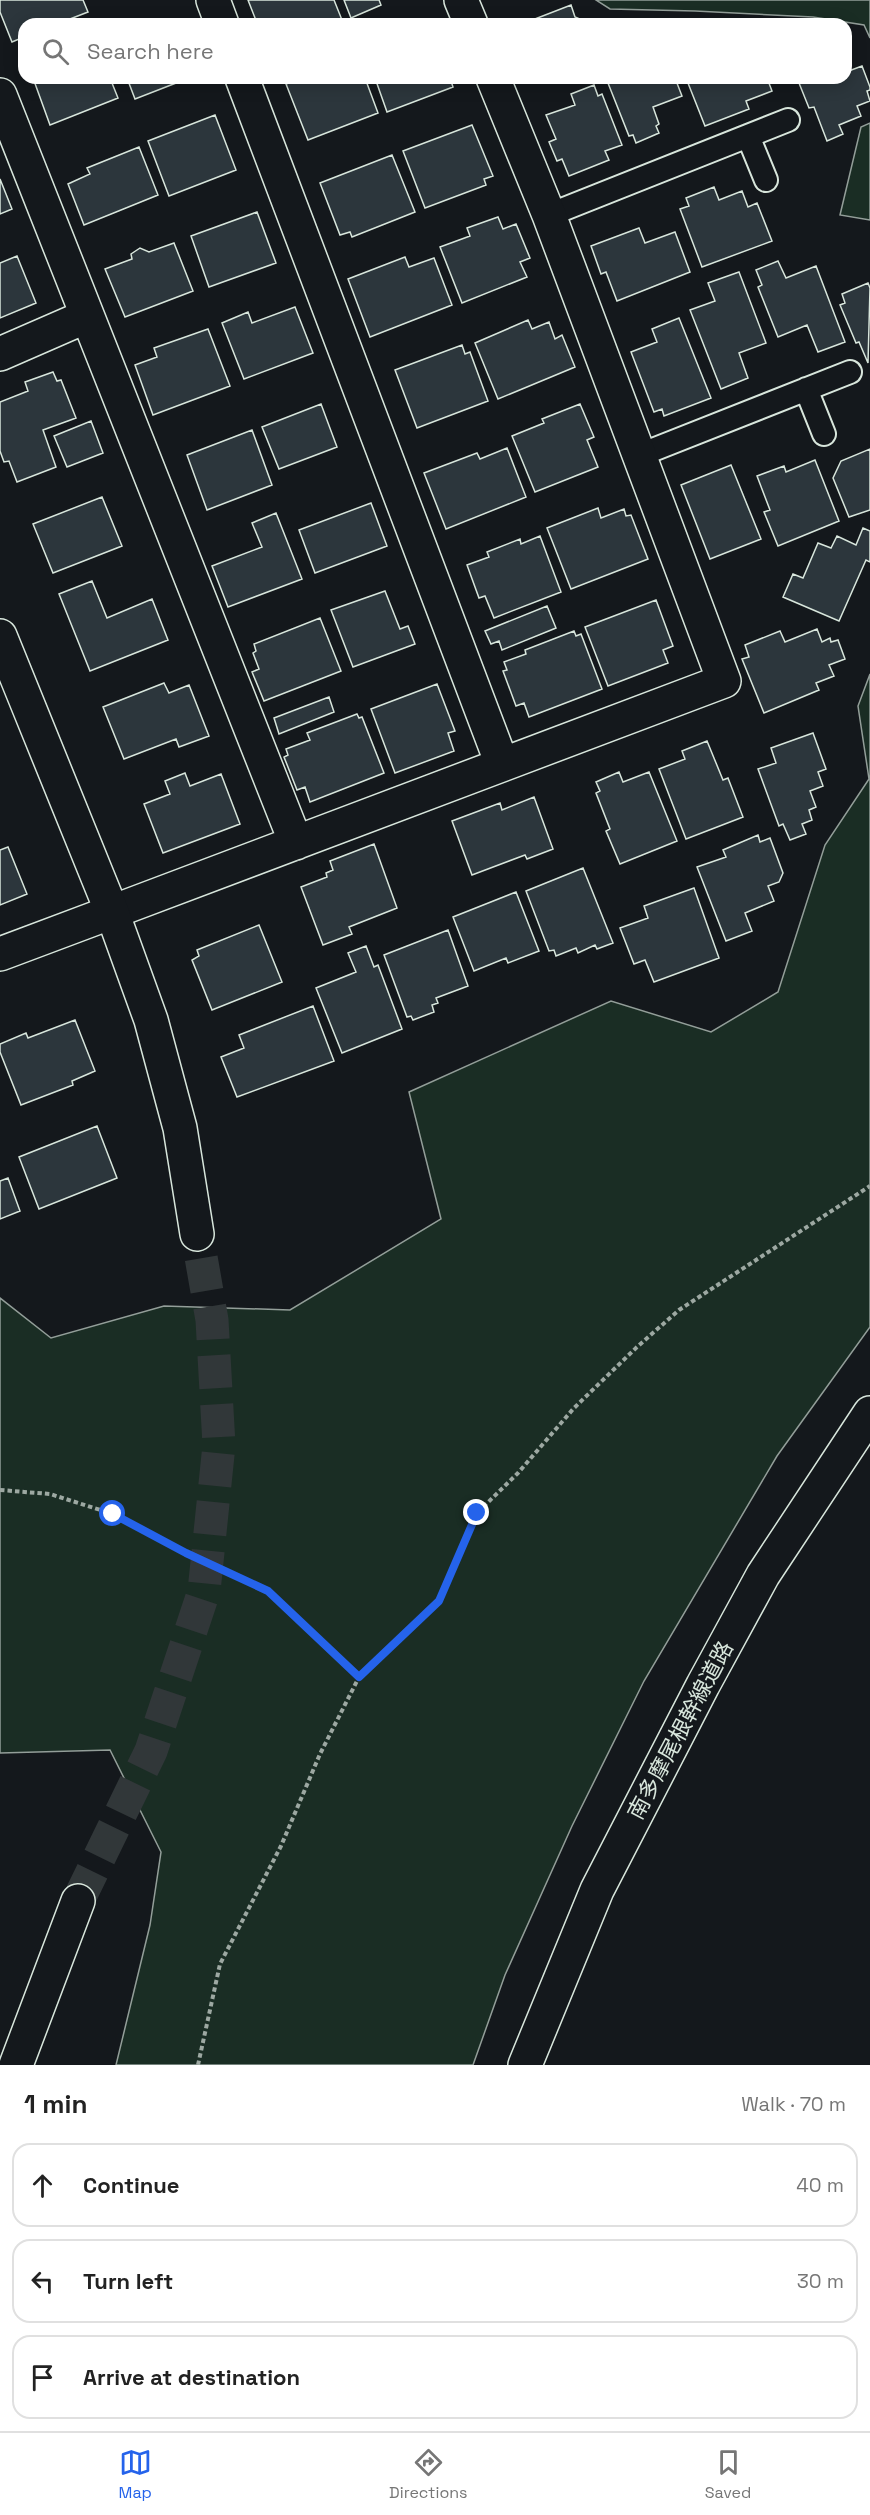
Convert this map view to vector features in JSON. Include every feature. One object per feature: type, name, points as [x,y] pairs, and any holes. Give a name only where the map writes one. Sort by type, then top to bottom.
[{"type":"street","points":[[213,0],[220,18]]},
{"type":"street","points":[[461,0],[468,18]]},
{"type":"street","points":[[244,84],[502,764]]},
{"type":"street","points":[[0,954],[724,681],[549,215],[495,84]]},
{"type":"street","points":[[0,95],[296,843]]},
{"type":"street","points":[[0,354],[87,316]]},
{"type":"street","points":[[0,636],[112,912],[151,1020],[180,1128],[197,1234]]},
{"type":"street","name":"南多摩尾根幹線道路","points":[[525,2065],[597,1890],[703,1685],[763,1575],[870,1413]]},
{"type":"street","points":[[16,2065],[78,1900]]},
{"type":"lane","points":[[549,215],[788,120]]},
{"type":"lane","points":[[748,136],[766,180]]},
{"type":"lane","points":[[640,455],[850,372]]},
{"type":"lane","points":[[806,389],[824,434]]},
{"type":"path","points":[[198,2065],[220,1964],[280,1846],[320,1754],[359,1677],[439,1601],[477,1513],[518,1473],[574,1408],[637,1347],[680,1310],[870,1186]]},
{"type":"path","points":[[0,1490],[50,1494],[113,1514],[186,1553],[268,1591],[359,1677]]},
{"type":"green space","points":[[596,0],[870,0],[870,38],[864,25],[852,23],[852,18],[610,9]]},
{"type":"green space","points":[[870,123],[870,220],[840,215],[861,127]]},
{"type":"green space","points":[[870,674],[870,1327],[777,1456],[644,1681],[572,1826],[505,1975],[473,2065],[116,2065],[150,1925],[161,1852],[110,1750],[0,1753],[0,1298],[51,1338],[164,1306],[290,1310],[441,1219],[409,1092],[611,1001],[711,1032],[778,992],[825,845],[869,779],[858,706]]},
{"type":"building","points":[[0,0],[83,0],[88,12],[72,18],[18,18],[18,40],[12,42],[0,12]]},
{"type":"building","points":[[248,0],[334,0],[341,18],[255,18]]},
{"type":"building","points":[[344,0],[379,0],[381,5],[351,18]]},
{"type":"building","points":[[571,5],[577,18],[537,18]]},
{"type":"building","points":[[862,66],[870,87],[867,91],[870,101],[857,106],[861,116],[839,125],[843,134],[827,141],[814,107],[809,108],[799,84],[852,84],[852,70]]},
{"type":"building","points":[[35,84],[112,84],[118,98],[50,125]]},
{"type":"building","points":[[129,84],[174,84],[135,99]]},
{"type":"building","points":[[286,84],[367,84],[378,113],[308,140]]},
{"type":"building","points":[[377,84],[452,84],[453,87],[387,112]]},
{"type":"building","points":[[608,84],[677,84],[682,96],[653,107],[659,124],[656,126],[659,133],[636,143],[633,135],[629,136]]},
{"type":"building","points":[[688,84],[769,84],[772,91],[746,101],[749,109],[705,126]]},
{"type":"building","points":[[594,85],[598,96],[602,94],[622,145],[605,151],[609,160],[569,176],[562,159],[557,161],[549,142],[556,139],[546,115],[575,105],[571,94]]},
{"type":"building","points":[[215,115],[236,170],[169,196],[148,141]]},
{"type":"building","points":[[472,125],[493,176],[484,179],[486,185],[425,208],[403,151]]},
{"type":"building","points":[[139,147],[158,195],[84,225],[68,184],[90,174],[87,168]]},
{"type":"building","points":[[392,155],[415,212],[352,237],[350,232],[340,235],[320,183]]},
{"type":"building","points":[[0,179],[12,209],[0,214]]},
{"type":"building","points":[[714,187],[719,200],[742,191],[748,207],[757,203],[772,241],[702,267],[680,209],[689,206],[686,198]]},
{"type":"building","points":[[257,212],[276,263],[209,287],[191,236]]},
{"type":"building","points":[[498,217],[503,229],[516,224],[530,258],[520,262],[527,277],[462,303],[440,247],[470,236],[467,228]]},
{"type":"building","points":[[639,228],[645,243],[675,232],[690,272],[617,301],[606,272],[601,274],[591,246]]},
{"type":"building","points":[[174,243],[193,291],[125,317],[105,269],[132,259],[131,254],[140,248],[149,252]]},
{"type":"building","points":[[17,256],[36,303],[0,318],[0,263]]},
{"type":"building","points":[[405,257],[409,267],[434,258],[452,305],[370,337],[348,279]]},
{"type":"building","points":[[778,261],[786,278],[816,266],[845,342],[818,352],[807,325],[778,337],[758,287],[762,285],[756,270]]},
{"type":"building","points":[[739,272],[766,343],[739,353],[748,378],[721,389],[690,310],[715,301],[708,283]]},
{"type":"building","points":[[868,283],[870,288],[868,363],[859,342],[856,343],[840,305],[845,303],[842,294]]},
{"type":"building","points":[[295,307],[313,353],[244,379],[222,323],[248,312],[252,323]]},
{"type":"building","points":[[679,318],[711,398],[664,416],[662,409],[654,412],[631,352],[657,342],[652,329]]},
{"type":"building","points":[[528,320],[532,329],[549,322],[555,339],[562,335],[575,367],[498,399],[475,343]]},
{"type":"building","points":[[208,329],[230,386],[153,415],[135,365],[157,357],[154,348]]},
{"type":"building","points":[[462,345],[465,354],[470,352],[488,401],[417,428],[395,370]]},
{"type":"building","points":[[53,372],[57,381],[61,380],[76,418],[43,430],[56,467],[17,482],[9,461],[4,462],[0,451],[0,402],[28,391],[25,382]]},
{"type":"building","points":[[321,404],[337,447],[279,469],[262,427]]},
{"type":"building","points":[[580,404],[594,437],[587,440],[598,467],[535,492],[512,436],[544,423],[542,419]]},
{"type":"building","points":[[91,421],[103,453],[67,467],[54,436]]},
{"type":"building","points":[[252,430],[272,485],[207,510],[187,455]]},
{"type":"building","points":[[507,448],[526,497],[446,529],[424,473],[477,453],[480,459]]},
{"type":"building","points":[[870,449],[870,510],[849,517],[833,478],[841,461]]},
{"type":"building","points":[[815,460],[839,521],[778,546],[764,512],[770,510],[757,476],[784,466],[786,472]]},
{"type":"building","points":[[731,465],[761,539],[710,559],[681,485]]},
{"type":"building","points":[[102,497],[122,546],[53,573],[33,524]]},
{"type":"building","points":[[371,503],[387,546],[315,573],[299,530]]},
{"type":"building","points":[[598,508],[601,518],[624,509],[626,516],[631,515],[648,559],[571,589],[547,528]]},
{"type":"building","points":[[276,513],[302,579],[228,607],[212,566],[262,547],[252,523]]},
{"type":"building","points":[[863,528],[870,531],[870,562],[866,560],[839,621],[783,597],[793,574],[803,578],[818,543],[831,548],[837,536],[856,545]]},
{"type":"building","points":[[540,536],[561,592],[494,618],[485,596],[479,598],[467,565],[489,557],[487,552],[520,539],[521,544]]},
{"type":"building","points":[[92,581],[107,618],[152,599],[168,640],[90,671],[59,594]]},
{"type":"building","points":[[385,591],[400,629],[408,626],[415,644],[353,667],[331,610]]},
{"type":"building","points":[[656,600],[673,646],[663,650],[668,663],[608,686],[585,627]]},
{"type":"building","points":[[547,606],[556,628],[502,650],[499,641],[491,644],[485,631]]},
{"type":"building","points":[[320,618],[341,671],[264,701],[252,672],[259,669],[253,653],[256,651],[254,644]]},
{"type":"building","points":[[817,629],[822,642],[830,638],[831,642],[838,640],[845,659],[829,665],[834,676],[816,683],[819,690],[764,713],[742,659],[749,657],[745,645],[780,631],[785,642]]},
{"type":"building","points":[[574,631],[576,636],[581,634],[602,689],[529,717],[524,703],[516,706],[503,671],[507,670],[504,662],[526,654],[525,650]]},
{"type":"building","points":[[164,683],[169,693],[189,685],[209,736],[179,747],[176,739],[124,759],[103,707]]},
{"type":"building","points":[[437,684],[455,731],[448,733],[454,751],[395,773],[371,709]]},
{"type":"building","points":[[329,697],[334,712],[279,734],[274,718]]},
{"type":"building","points":[[357,714],[359,718],[362,717],[384,773],[310,802],[305,787],[297,790],[284,757],[288,755],[286,749],[310,740],[307,733]]},
{"type":"building","points":[[813,733],[826,769],[818,772],[823,786],[810,791],[816,807],[809,810],[812,820],[802,824],[806,834],[790,840],[783,824],[779,826],[758,769],[776,763],[771,748]]},
{"type":"building","points":[[707,741],[723,780],[728,778],[743,817],[686,839],[659,769],[685,759],[682,751]]},
{"type":"building","points":[[619,772],[623,782],[649,772],[677,841],[620,864],[606,831],[610,829],[596,793],[600,791],[596,782]]},
{"type":"building","points":[[185,773],[190,786],[221,774],[240,824],[163,853],[144,804],[170,794],[165,781]]},
{"type":"building","points":[[534,797],[553,849],[527,859],[525,855],[472,875],[452,821],[500,803],[502,810]]},
{"type":"building","points":[[758,835],[760,842],[770,838],[783,873],[779,882],[768,886],[774,901],[745,913],[752,931],[726,941],[697,867],[726,857],[723,850]]},
{"type":"building","points":[[374,844],[397,908],[349,927],[352,934],[323,945],[301,887],[327,877],[326,873],[333,870],[330,861]]},
{"type":"building","points":[[8,847],[27,894],[0,905],[0,850]]},
{"type":"building","points":[[583,868],[613,943],[597,949],[595,945],[578,953],[576,948],[556,956],[554,950],[549,951],[526,891]]},
{"type":"building","points":[[694,888],[719,958],[654,982],[645,960],[634,964],[620,928],[648,918],[644,906]]},
{"type":"building","points":[[516,892],[539,951],[508,963],[506,958],[474,971],[453,917]]},
{"type":"building","points":[[259,925],[282,982],[212,1010],[192,960],[199,956],[197,950]]},
{"type":"building","points":[[448,930],[468,986],[436,998],[438,1003],[432,1005],[434,1012],[413,1020],[411,1016],[407,1017],[384,955]]},
{"type":"building","points":[[366,946],[374,967],[378,965],[402,1029],[342,1053],[316,988],[356,972],[348,953]]},
{"type":"building","points":[[313,1006],[334,1061],[237,1097],[221,1057],[244,1048],[239,1035]]},
{"type":"building","points":[[75,1020],[95,1071],[72,1081],[73,1085],[21,1105],[0,1052],[0,1044],[26,1033],[28,1038]]},
{"type":"building","points":[[97,1126],[117,1178],[39,1209],[19,1157]]},
{"type":"building","points":[[8,1178],[20,1211],[0,1219],[0,1181]]},
{"type":"tunnel","points":[[78,1901],[151,1751],[204,1591],[219,1445],[212,1320],[197,1234]]},
{"type":"route","points":[[113,1514],[186,1553],[268,1591],[359,1677],[439,1601],[477,1513]]}]
